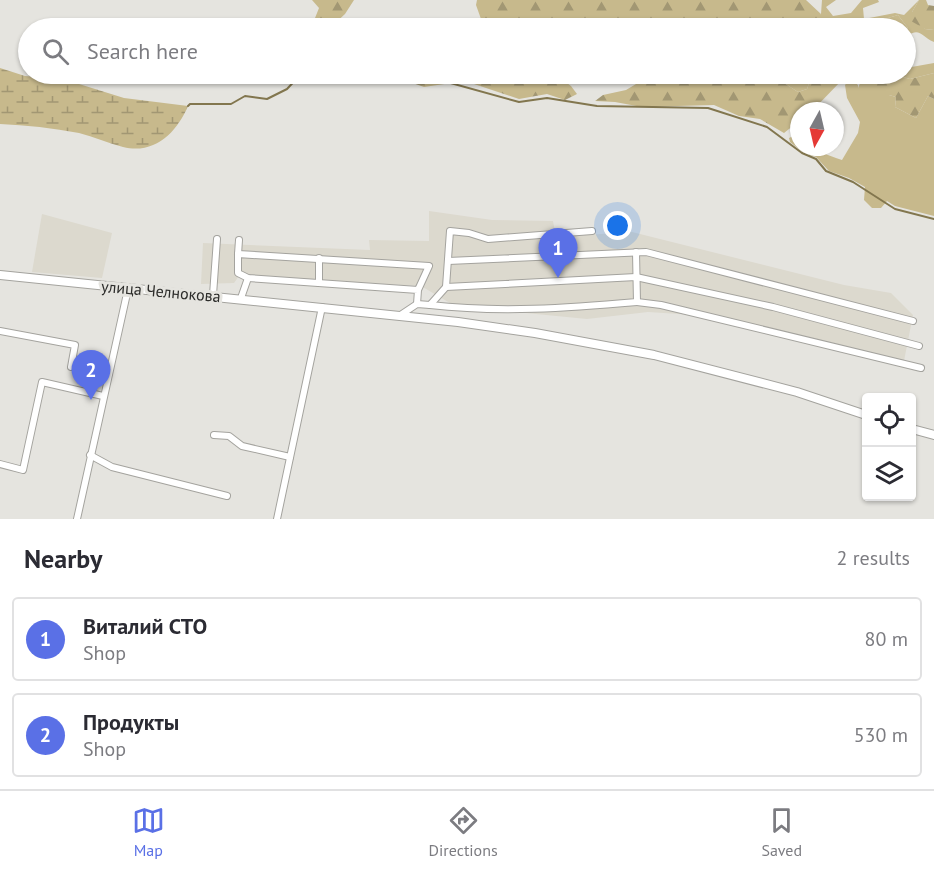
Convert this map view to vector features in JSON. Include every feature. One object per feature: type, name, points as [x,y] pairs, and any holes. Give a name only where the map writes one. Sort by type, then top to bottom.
[{"type":"main road","name":"улица Челнокова","points":[[0,275],[128,289],[213,295],[398,317],[458,321],[654,355],[797,392],[862,413]]},
{"type":"main road","points":[[916,430],[934,435]]},
{"type":"street","points":[[430,305],[446,288],[450,231],[469,233],[488,239],[592,231]]},
{"type":"street","points":[[213,295],[217,238]]},
{"type":"street","points":[[239,240],[238,273],[248,278],[418,290]]},
{"type":"street","points":[[636,252],[637,302]]},
{"type":"street","points":[[448,261],[646,252],[913,321]]},
{"type":"street","points":[[238,254],[429,266],[418,290],[417,304]]},
{"type":"street","points":[[318,283],[319,258]]},
{"type":"street","points":[[446,288],[636,277],[773,307],[919,346]]},
{"type":"street","points":[[241,298],[248,278]]},
{"type":"street","points":[[77,519],[128,289]]},
{"type":"street","points":[[398,317],[417,304],[459,308],[557,309],[637,302],[661,305],[921,368]]},
{"type":"street","points":[[277,519],[322,307]]},
{"type":"street","points":[[0,331],[75,345],[71,367]]},
{"type":"street","points":[[0,464],[23,470],[42,382],[103,396]]},
{"type":"street","points":[[214,435],[229,436],[242,447],[290,457]]},
{"type":"street","points":[[90,455],[112,467],[227,496]]},
{"type":"shaded area","points":[[429,211],[492,220],[553,221],[556,237],[632,232],[844,285],[891,293],[913,315],[903,366],[710,316],[648,312],[587,319],[455,306],[421,286],[239,276],[234,283],[201,284],[203,243],[370,250],[369,240],[429,241]]},
{"type":"shaded area","points":[[42,214],[112,233],[102,278],[32,272]]},
{"type":"green space","points":[[312,0],[354,0],[341,18],[315,18],[319,8]]},
{"type":"green space","points":[[477,0],[806,0],[821,14],[818,18],[481,18],[476,5]]},
{"type":"green space","points":[[822,0],[836,0],[826,7],[833,16],[851,13],[862,0],[878,0],[879,2],[863,8],[864,18],[812,18],[821,14]]},
{"type":"green space","points":[[919,0],[912,12],[925,29],[934,30],[934,42],[916,32],[916,18],[900,18],[898,15],[888,18],[869,18],[895,13],[904,15]]},
{"type":"green space","points":[[919,0],[926,0],[928,5],[934,6],[934,30],[925,29],[916,24],[916,18],[911,18]]},
{"type":"green space","points":[[934,63],[934,73],[916,78],[916,66]]},
{"type":"green space","points":[[0,68],[18,74],[18,84],[79,84],[124,98],[188,106],[171,133],[155,144],[135,149],[69,131],[0,124]]},
{"type":"green space","points":[[934,73],[934,99],[928,96],[916,118],[895,107],[896,97],[889,95],[880,97],[872,90],[873,84],[916,84],[916,78]]},
{"type":"green space","points":[[415,84],[444,84],[424,87]]},
{"type":"green space","points":[[474,84],[568,84],[577,94],[565,100],[547,94],[519,99]]},
{"type":"green space","points":[[636,84],[786,84],[798,92],[807,89],[809,84],[838,84],[821,102],[790,102],[790,128],[784,133],[760,119],[739,116],[714,105],[642,107],[595,101],[603,95],[626,90]]},
{"type":"green space","points":[[786,84],[809,84],[807,89],[798,92]]},
{"type":"green space","points":[[860,84],[877,84],[889,95],[896,97],[895,107],[916,118],[928,96],[934,99],[934,216],[895,206],[887,201],[881,208],[872,208],[864,200],[865,187],[829,171],[813,156],[831,156],[842,160],[858,133],[860,122],[847,98],[845,85],[858,85],[858,88]]},
{"type":"waterway","points":[[188,106],[190,104],[231,104],[245,96],[267,99],[287,89],[292,84]]},
{"type":"waterway","points":[[454,84],[519,102],[547,98],[597,106],[708,108],[767,127],[802,153],[816,159],[826,171],[853,182],[895,209],[934,219]]},
{"type":"place","name":"Виталий СТО","points":[[558,278]]},
{"type":"place","name":"Продукты","points":[[91,400]]}]
